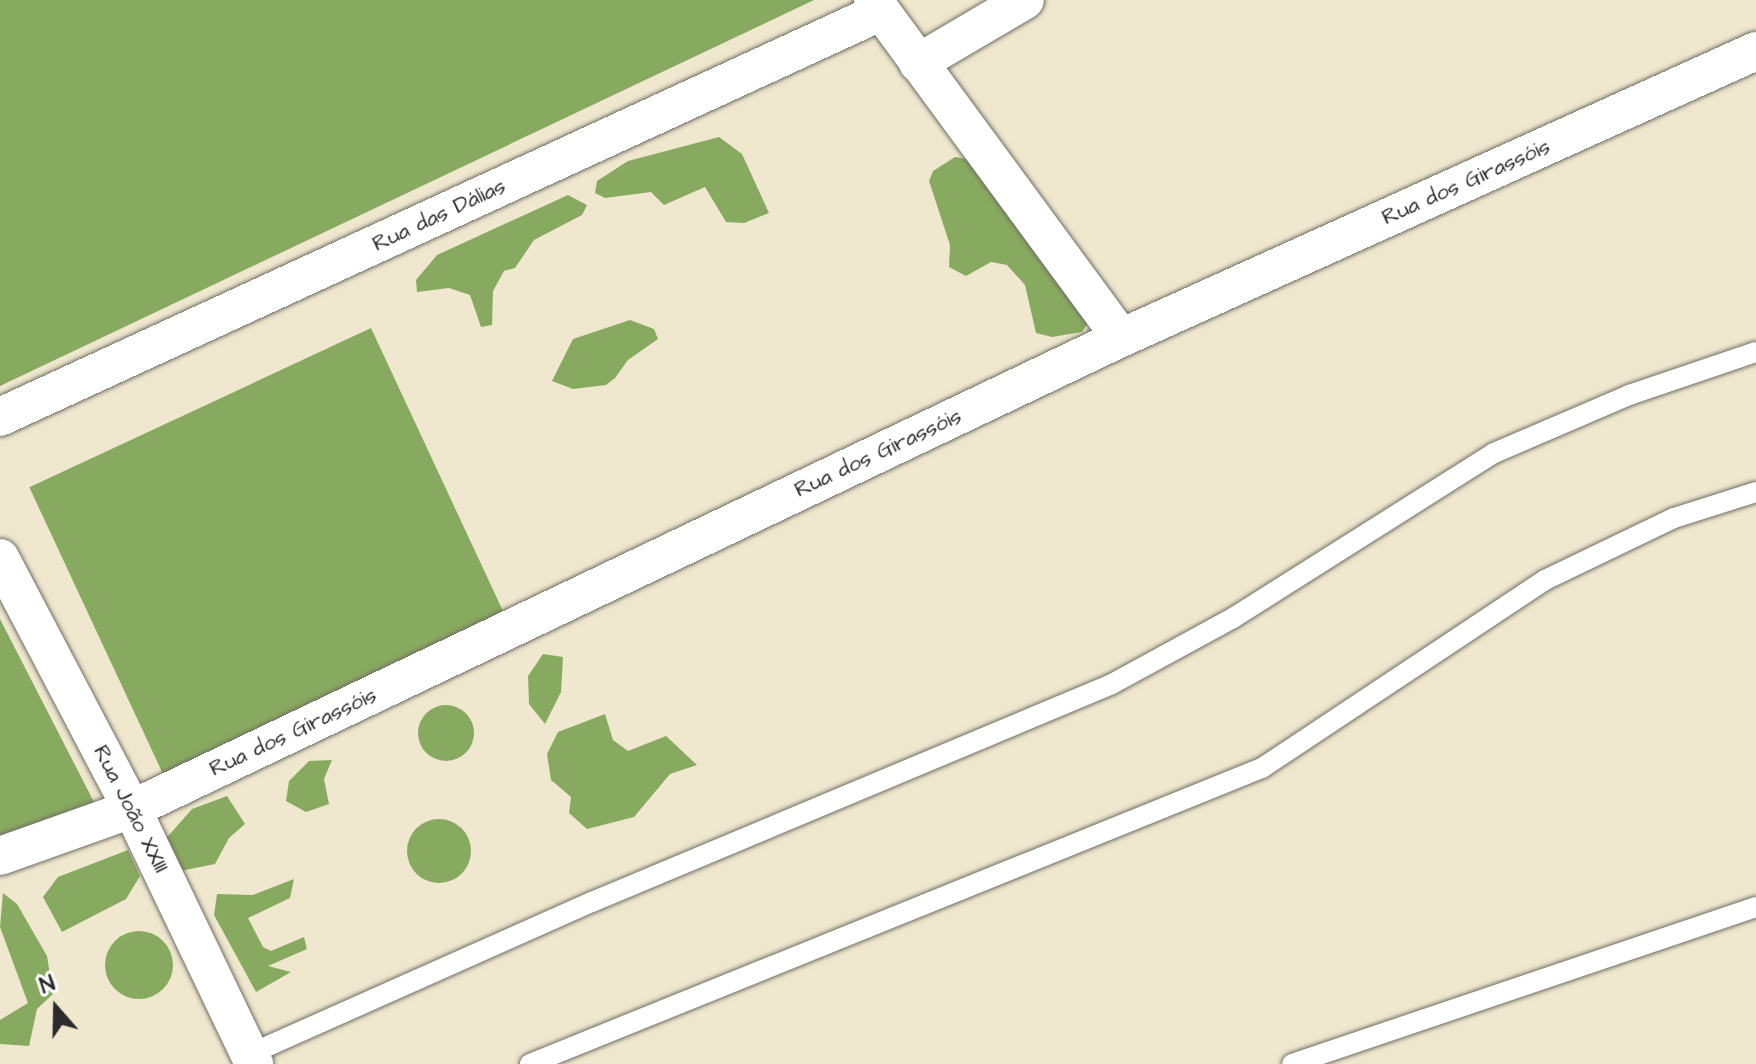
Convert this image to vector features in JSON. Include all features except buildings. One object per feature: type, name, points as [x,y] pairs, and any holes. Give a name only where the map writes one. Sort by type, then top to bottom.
[{"type":"street","points":[[918,63],[1025,0]]},
{"type":"street","points":[[876,7],[1121,338]]},
{"type":"street","name":"Rua das Dálias","points":[[0,417],[876,7]]},
{"type":"street","name":"Rua dos Girassóis","points":[[0,856],[132,809],[1121,338],[1756,51]]},
{"type":"street","name":"Rua João XXIII","points":[[0,558],[132,809],[252,1059]]},
{"type":"lane","points":[[252,1059],[592,902],[1112,684],[1233,618],[1494,453],[1629,395],[1756,352]]},
{"type":"lane","points":[[530,1064],[1262,768],[1545,580],[1674,518],[1756,492]]},
{"type":"lane","points":[[1292,1064],[1756,907]]},
{"type":"green space","points":[[0,0],[814,0],[0,386]]},
{"type":"green space","points":[[719,137],[742,154],[769,213],[744,223],[726,222],[705,187],[664,205],[651,192],[605,198],[595,193],[597,181],[628,161]]},
{"type":"green space","points":[[955,157],[967,159],[1091,318],[1082,332],[1052,337],[1036,333],[1025,285],[1007,265],[991,262],[966,276],[949,267],[950,245],[929,181],[933,171]]},
{"type":"green space","points":[[568,195],[587,205],[582,215],[534,240],[515,268],[504,271],[493,291],[492,325],[481,327],[470,295],[449,288],[417,292],[416,280],[437,255]]},
{"type":"green space","points":[[630,320],[654,329],[658,339],[628,360],[615,378],[606,385],[573,389],[552,381],[573,339]]},
{"type":"green space","points":[[371,328],[507,620],[165,779],[29,487]]},
{"type":"green space","points":[[0,619],[95,804],[0,840]]},
{"type":"green space","points":[[543,654],[563,657],[561,692],[545,724],[529,704],[528,676]]},
{"type":"green space","points":[[446,705],[465,714],[474,733],[465,752],[446,761],[427,752],[418,733],[427,714]]},
{"type":"green space","points":[[605,714],[613,740],[628,751],[666,736],[697,765],[670,774],[634,817],[587,829],[569,813],[571,797],[551,780],[547,754],[558,732]]},
{"type":"green space","points":[[332,760],[324,779],[329,804],[306,812],[286,801],[289,781],[309,761]]},
{"type":"green space","points":[[227,796],[245,824],[229,838],[215,864],[175,872],[162,843],[192,809]]},
{"type":"green space","points":[[439,819],[451,821],[462,828],[469,839],[469,863],[462,874],[451,881],[439,883],[427,881],[416,874],[409,863],[407,851],[409,839],[416,828],[427,821]]},
{"type":"green space","points":[[128,850],[140,876],[126,899],[62,932],[43,897],[58,877]]},
{"type":"green space","points":[[294,879],[290,898],[248,918],[263,947],[271,951],[304,937],[307,949],[268,966],[291,972],[256,992],[214,915],[217,894],[253,895]]},
{"type":"green space","points":[[3,893],[17,904],[47,956],[53,994],[37,1009],[29,1046],[0,1044],[0,1020],[28,1003],[0,927]]},
{"type":"green space","points":[[132,931],[146,931],[158,936],[168,946],[173,965],[168,984],[158,994],[146,999],[132,999],[120,994],[110,984],[105,972],[105,958],[110,946],[120,936]]}]
